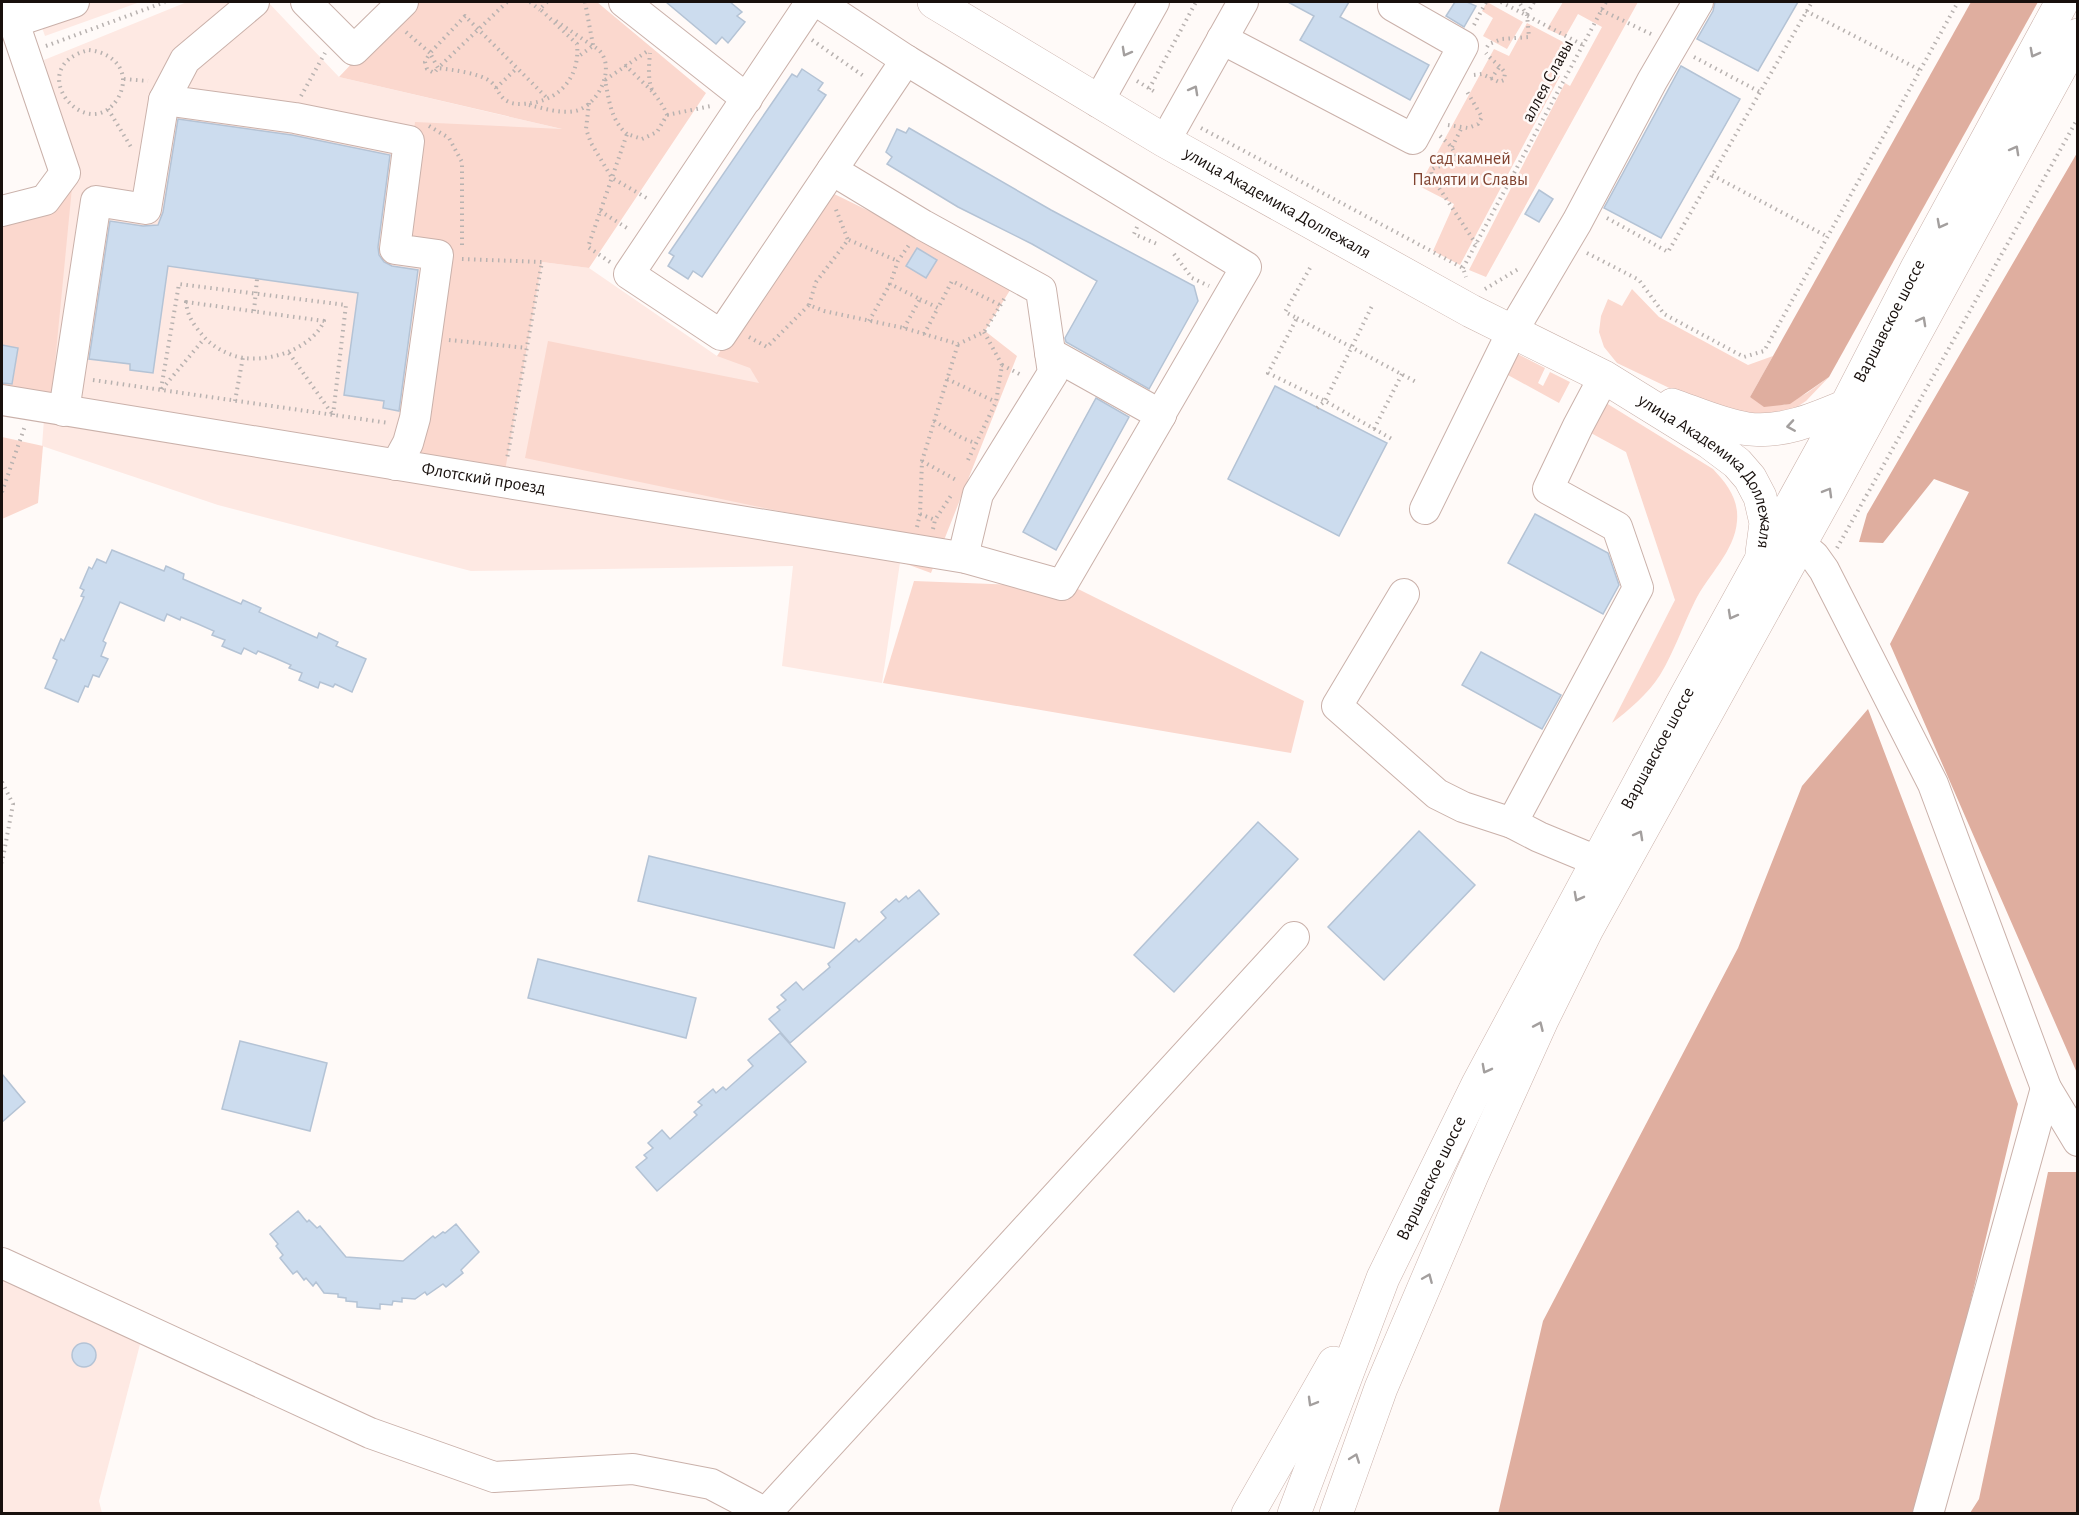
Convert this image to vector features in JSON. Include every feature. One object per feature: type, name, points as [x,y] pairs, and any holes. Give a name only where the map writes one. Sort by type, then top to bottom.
[{"type":"main road","name":"улица Академика Доллежаля","points":[[934,2],[1166,141],[1482,302],[1512,332],[1616,383],[1709,442],[1737,463],[1750,478],[1760,497],[1766,523],[1760,564]]},
{"type":"main road","name":"Варшавское шоссе","points":[[1294,1514],[1383,1278],[1478,1084],[1685,698],[1846,406],[1916,270],[2062,2]]},
{"type":"main road","name":"Варшавское шоссе","points":[[1336,1514],[1381,1388],[1472,1175],[1542,1020],[1587,929],[2078,35]]},
{"type":"main road","name":"улица Академика Доллежаля","points":[[1616,383],[1745,429],[1765,430],[1804,424],[1846,406]]},
{"type":"main road","points":[[1248,1514],[1383,1278]]},
{"type":"street","points":[[2,211],[45,200],[65,173],[11,12],[74,2]]},
{"type":"street","points":[[64,411],[96,201],[146,209],[164,100],[185,60],[254,2]]},
{"type":"street","points":[[306,2],[354,50],[396,9]]},
{"type":"street","points":[[624,2],[747,99]]},
{"type":"street","points":[[811,2],[629,274],[721,335],[906,60]]},
{"type":"street","points":[[818,2],[906,60],[1245,267],[1159,417],[1050,353]]},
{"type":"street","points":[[1098,102],[1154,2]]},
{"type":"street","points":[[1166,141],[1243,2]]},
{"type":"street","points":[[1222,39],[1413,139],[1463,46],[1393,6],[1395,2]]},
{"type":"street","points":[[1482,302],[1521,300],[1535,274],[1565,243],[1698,2]]},
{"type":"street","points":[[164,100],[295,118],[409,141],[395,249],[438,255],[412,427],[408,442],[396,465]]},
{"type":"street","points":[[828,175],[1041,290],[1053,373],[978,494],[966,551]]},
{"type":"street","points":[[1425,509],[1512,332],[1535,274]]},
{"type":"street","points":[[1535,274],[1542,346]]},
{"type":"street","points":[[1512,823],[1638,588],[1617,527],[1548,489],[1578,426],[1616,383]]},
{"type":"street","name":"Флотский проезд","points":[[15,403],[503,482],[966,551],[1062,585],[1159,417]]},
{"type":"street","points":[[1799,543],[1814,556],[1824,570],[1933,784],[2046,1088],[2078,1141]]},
{"type":"street","points":[[1404,594],[1338,706],[1437,795],[1462,807],[1512,823],[1597,861]]},
{"type":"street","points":[[2,1263],[370,1433],[494,1477],[633,1469],[711,1484],[767,1513],[1294,937]]},
{"type":"street","points":[[1928,1514],[2046,1088]]},
{"type":"path","points":[[27,60],[36,50],[165,2]]},
{"type":"path","points":[[507,2],[478,31],[438,68],[434,73],[427,69],[425,62],[430,53],[465,16],[478,31],[547,98]]},
{"type":"path","points":[[530,2],[598,49],[603,56],[606,69],[605,80],[609,103],[615,119],[627,134],[642,139],[657,132],[667,115],[747,99]]},
{"type":"path","points":[[540,9],[547,2]]},
{"type":"path","points":[[585,2],[593,46]]},
{"type":"path","points":[[1149,89],[1196,2]]},
{"type":"path","points":[[1501,2],[1583,45]]},
{"type":"path","points":[[1476,244],[1432,177],[1431,170],[1455,163],[1456,154],[1441,136],[1439,130],[1448,125],[1468,128],[1478,124],[1482,117],[1466,91],[1466,81],[1474,74],[1482,74],[1499,82],[1504,80],[1505,74],[1500,66],[1491,60],[1485,51],[1489,44],[1502,39],[1529,37],[1527,15],[1519,2]]},
{"type":"path","points":[[1527,15],[1534,2]]},
{"type":"path","name":"аллея Славы","points":[[1192,123],[1463,268],[1606,2]]},
{"type":"path","points":[[1585,206],[1668,252],[1812,2]]},
{"type":"path","points":[[1565,243],[1639,280],[1664,314],[1744,357],[1764,351],[1958,2]]},
{"type":"path","points":[[396,9],[430,53],[438,68]]},
{"type":"path","points":[[524,104],[561,92],[572,75],[578,57],[577,44],[540,9]]},
{"type":"path","points":[[1601,10],[1673,45],[1760,92]]},
{"type":"path","points":[[1806,11],[1920,70]]},
{"type":"path","points":[[794,27],[885,91]]},
{"type":"path","points":[[295,118],[302,91],[328,48],[341,37]]},
{"type":"path","points":[[578,57],[593,46]]},
{"type":"path","points":[[438,68],[472,74],[490,81],[501,97],[510,103],[564,112],[577,111],[589,103],[605,80],[650,49],[649,74],[652,92]]},
{"type":"path","points":[[89,50],[100,51],[116,63],[124,84],[116,102],[108,109],[98,113],[88,113],[69,105],[63,96],[60,75],[64,65],[71,57],[89,50]]},
{"type":"path","points":[[625,65],[663,104],[667,115]]},
{"type":"path","points":[[1491,79],[1500,66]]},
{"type":"path","points":[[496,88],[517,68]]},
{"type":"path","points":[[606,69],[616,71]]},
{"type":"path","points":[[1134,79],[1155,92]]},
{"type":"path","points":[[589,103],[586,129],[591,143],[612,178],[671,212]]},
{"type":"path","points":[[108,109],[136,156]]},
{"type":"path","points":[[1824,570],[2078,118]]},
{"type":"path","points":[[1452,147],[1462,127]]},
{"type":"path","points":[[627,134],[588,247],[629,274]]},
{"type":"path","points":[[828,175],[848,240]]},
{"type":"path","points":[[1712,175],[1828,237]]},
{"type":"path","points":[[1145,207],[1134,234],[1174,254],[1192,278],[1229,296]]},
{"type":"path","points":[[600,211],[651,243]]},
{"type":"path","points":[[848,240],[898,261],[890,284],[869,321]]},
{"type":"path","points":[[728,324],[767,347],[809,305],[816,282],[848,240]]},
{"type":"path","points":[[462,259],[542,262],[503,482]]},
{"type":"path","points":[[1310,268],[1285,312],[1418,383]]},
{"type":"path","points":[[1482,302],[1535,274]]},
{"type":"path","points":[[809,305],[824,311],[904,328],[958,344],[984,332],[1019,277]]},
{"type":"path","points":[[254,311],[257,279]]},
{"type":"path","points":[[924,334],[952,281],[1000,305]]},
{"type":"path","points":[[161,390],[179,284],[346,304],[333,415]]},
{"type":"path","points":[[890,284],[938,308]]},
{"type":"path","points":[[904,328],[920,299]]},
{"type":"path","points":[[186,302],[324,321],[320,332],[289,353],[266,358],[234,356],[216,348],[204,339],[187,311],[186,302]]},
{"type":"path","points":[[1317,408],[1324,401],[1372,306]]},
{"type":"path","points":[[1297,318],[1268,373],[1392,439]]},
{"type":"path","points":[[967,462],[996,402],[1002,364],[984,332]]},
{"type":"path","points":[[161,390],[204,339]]},
{"type":"path","points":[[445,340],[528,348]]},
{"type":"path","points":[[916,532],[920,514],[922,461],[958,344]]},
{"type":"path","points":[[289,353],[333,415]]},
{"type":"path","points":[[235,401],[243,357]]},
{"type":"path","points":[[1374,429],[1402,374]]},
{"type":"path","points":[[947,379],[996,402]]},
{"type":"path","points":[[91,380],[412,427]]},
{"type":"path","points":[[2,492],[28,418],[15,403]]},
{"type":"path","points":[[934,421],[975,443]]},
{"type":"path","points":[[922,461],[959,482]]},
{"type":"path","points":[[963,472],[935,520],[931,538],[966,551]]},
{"type":"path","points":[[920,514],[935,520]]},
{"type":"path","points":[[2,782],[13,804],[2,863]]},
{"type":"shaded area","points":[[33,2],[140,2],[45,36]]},
{"type":"shaded area","points":[[187,2],[268,2],[339,77],[566,130],[542,262],[589,268],[717,356],[933,342],[882,683],[782,666],[793,566],[471,571],[218,505],[42,446],[51,325],[73,178],[44,60]]},
{"type":"shaded area","points":[[1971,2],[2038,2],[1829,377],[1790,404],[1764,407],[1750,397]]},
{"type":"shaded area","points":[[2077,153],[2077,1073],[1890,644],[1969,492],[1934,479],[1883,543],[1859,542],[1867,514]]},
{"type":"shaded area","points":[[1868,709],[2018,1104],[1924,1496],[1912,1514],[1498,1514],[1543,1321],[1738,948],[1802,786]]},
{"type":"shaded area","points":[[2048,1172],[2077,1172],[2077,1513],[1970,1513],[1979,1499]]},
{"type":"shaded area","points":[[2,1272],[143,1333],[99,1501],[102,1513],[2,1513]]},
{"type":"green space","points":[[410,2],[597,2],[706,93],[589,268],[542,262],[503,482],[413,468],[443,251],[399,246],[415,122],[562,129],[339,77]]},
{"type":"green space","points":[[1487,2],[1523,22],[1507,49],[1483,36],[1493,18],[1482,11]]},
{"type":"green space","points":[[1563,2],[1638,2],[1486,277],[1469,270],[1565,83],[1570,86],[1602,27],[1578,14],[1565,37],[1547,29]]},
{"type":"green space","name":"сад камней Памяти и Славы","points":[[1527,23],[1567,44],[1554,71],[1560,76],[1460,265],[1433,251],[1454,204],[1419,186],[1494,49],[1509,56]]},
{"type":"green space","points":[[73,177],[52,394],[2,388],[2,210]]},
{"type":"green space","points":[[828,191],[1015,282],[985,331],[1017,356],[931,573],[901,562],[904,535],[525,458],[548,341],[759,383],[750,368],[717,356]]},
{"type":"green space","points":[[1632,289],[1659,317],[1748,365],[1773,356],[1750,397],[1784,405],[1807,393],[1829,377],[1806,401],[1779,419],[1728,416],[1617,363],[1604,347],[1599,332],[1601,316],[1608,299],[1622,306]]},
{"type":"green space","points":[[1508,349],[1545,368],[1538,383],[1543,386],[1550,372],[1570,382],[1559,403],[1497,369]]},
{"type":"green space","points":[[1598,398],[1713,469],[1731,492],[1737,513],[1735,532],[1726,553],[1700,591],[1660,675],[1644,695],[1612,723],[1675,600],[1626,452],[1578,426]]},
{"type":"green space","points":[[2,437],[43,446],[38,503],[2,519]]},
{"type":"green space","points":[[914,581],[1074,587],[1304,701],[1291,753],[883,683]]},
{"type":"building","points":[[666,2],[730,2],[742,12],[737,16],[745,22],[728,43],[722,37],[716,44]]},
{"type":"building","points":[[1288,2],[1349,2],[1340,17],[1429,65],[1410,100],[1300,40],[1314,16]]},
{"type":"building","points":[[1455,2],[1467,2],[1476,6],[1464,27],[1446,16]]},
{"type":"building","points":[[1715,2],[1798,2],[1758,71],[1697,39],[1713,11]]},
{"type":"building","points":[[1681,66],[1740,99],[1661,238],[1604,208]]},
{"type":"building","points":[[802,69],[823,83],[818,90],[826,95],[702,277],[693,271],[688,279],[668,266],[674,256],[669,253],[792,74],[797,77]]},
{"type":"building","points":[[178,119],[292,135],[390,155],[378,247],[379,255],[384,262],[392,266],[418,270],[399,411],[383,408],[384,401],[344,395],[358,293],[168,266],[153,373],[130,370],[130,364],[89,359],[110,221],[143,226],[158,225],[163,212]]},
{"type":"building","points":[[909,128],[1051,210],[1194,286],[1198,301],[1149,389],[1066,342],[1065,338],[1097,281],[1032,244],[958,207],[887,164],[892,157],[886,152],[897,129],[906,133]]},
{"type":"building","points":[[1539,190],[1553,199],[1539,222],[1525,214]]},
{"type":"building","points":[[917,248],[937,260],[926,278],[906,266]]},
{"type":"building","points":[[2,345],[18,348],[12,384],[2,383]]},
{"type":"building","points":[[1275,386],[1387,443],[1339,536],[1228,479]]},
{"type":"building","points":[[1096,398],[1129,417],[1056,550],[1023,532]]},
{"type":"building","points":[[1535,514],[1608,553],[1619,585],[1603,614],[1508,563]]},
{"type":"building","points":[[112,550],[164,571],[166,566],[184,574],[183,579],[241,604],[243,600],[261,608],[259,612],[317,638],[319,633],[338,642],[336,646],[366,659],[352,692],[335,684],[333,687],[320,682],[318,688],[299,680],[302,673],[289,668],[291,665],[258,651],[256,654],[244,648],[241,654],[222,646],[225,640],[212,635],[214,631],[198,624],[167,614],[164,621],[120,602],[103,641],[106,643],[101,656],[108,659],[99,677],[93,675],[88,687],[85,686],[78,702],[45,688],[57,660],[53,658],[61,639],[64,641],[84,597],[81,596],[84,590],[80,588],[89,567],[92,569],[97,559],[106,563]]},
{"type":"building","points":[[1481,652],[1561,695],[1542,729],[1462,685]]},
{"type":"building","points":[[1258,822],[1298,859],[1174,992],[1134,955]]},
{"type":"building","points":[[1419,831],[1475,885],[1384,980],[1328,927]]},
{"type":"building","points":[[649,856],[845,903],[834,948],[638,901]]},
{"type":"building","points":[[919,890],[939,914],[790,1043],[769,1019],[780,1010],[777,1007],[786,1000],[781,995],[796,982],[803,990],[830,967],[828,964],[856,939],[859,942],[886,918],[881,912],[896,899],[899,902],[906,896],[908,899]]},
{"type":"building","points":[[538,959],[696,998],[686,1038],[528,998]]},
{"type":"building","points":[[780,1033],[806,1062],[657,1191],[636,1167],[647,1158],[644,1155],[653,1148],[648,1143],[662,1130],[670,1139],[697,1115],[694,1112],[702,1105],[698,1102],[713,1089],[716,1093],[723,1087],[726,1090],[753,1066],[748,1060]]},
{"type":"building","points":[[240,1041],[327,1063],[310,1131],[222,1109]]},
{"type":"building","points":[[2,1074],[25,1102],[2,1122]]},
{"type":"building","points":[[298,1211],[307,1222],[309,1220],[317,1228],[320,1226],[346,1257],[403,1261],[433,1236],[435,1238],[445,1233],[456,1224],[479,1252],[461,1270],[463,1273],[446,1287],[443,1284],[427,1295],[425,1292],[415,1299],[402,1298],[402,1302],[393,1301],[392,1305],[380,1304],[380,1309],[357,1307],[357,1302],[346,1301],[346,1298],[338,1297],[338,1294],[324,1293],[316,1282],[313,1286],[297,1271],[293,1274],[280,1258],[283,1255],[270,1234]]},
{"type":"building","points":[[84,1343],[93,1346],[96,1355],[93,1364],[84,1367],[75,1364],[72,1355],[75,1346]]}]
